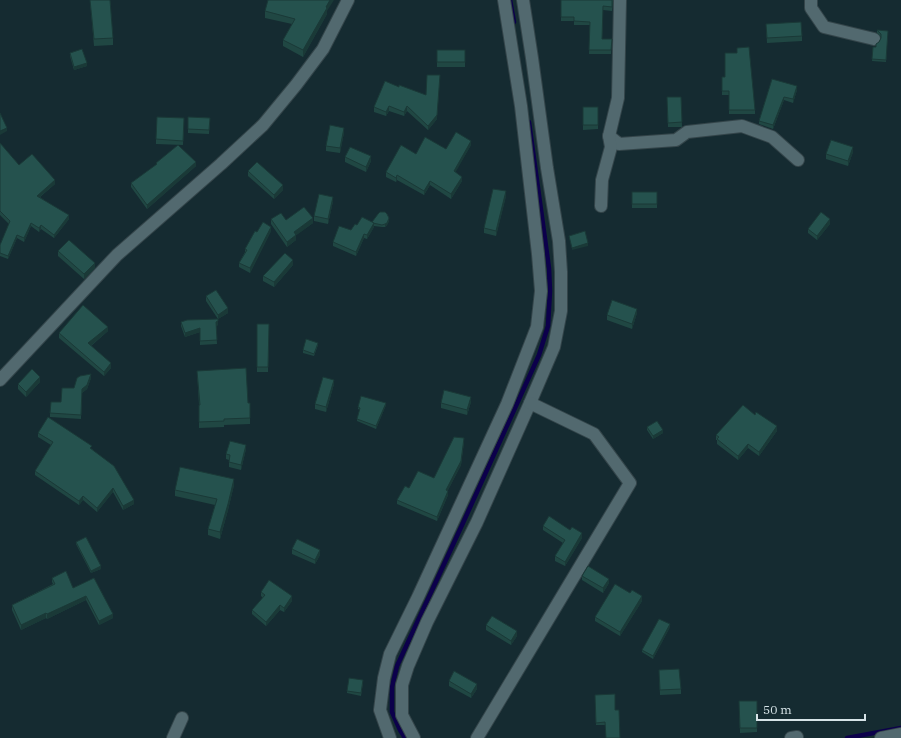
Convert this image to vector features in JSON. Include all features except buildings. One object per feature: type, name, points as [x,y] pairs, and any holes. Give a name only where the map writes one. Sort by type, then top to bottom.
[{"type":"street","points":[[0,380],[117,255],[263,125],[323,49],[348,0]]},
{"type":"street","points":[[390,738],[380,710],[384,678],[390,654],[507,404],[537,327],[541,291],[538,254],[521,106],[504,0]]},
{"type":"street","points":[[414,738],[402,715],[402,685],[408,666],[427,622],[477,522],[530,403],[554,347],[561,311],[559,241],[523,0]]},
{"type":"street","points":[[601,206],[602,180],[611,147],[609,136],[618,98],[620,0]]},
{"type":"street","points":[[811,0],[810,8],[824,27],[874,39]]},
{"type":"street","points":[[609,136],[619,144],[676,140],[687,132],[742,126],[772,137],[798,160]]},
{"type":"street","points":[[477,738],[630,483],[594,434],[530,403]]},
{"type":"street","points":[[173,738],[182,718]]},
{"type":"street","points":[[881,738],[901,734]]},
{"type":"waterway","points":[[510,0],[514,22]]},
{"type":"waterway","points":[[405,738],[392,712],[392,687],[397,666],[539,355],[548,326],[550,291],[549,268],[529,122]]},
{"type":"waterway","points":[[847,738],[901,728]]}]
